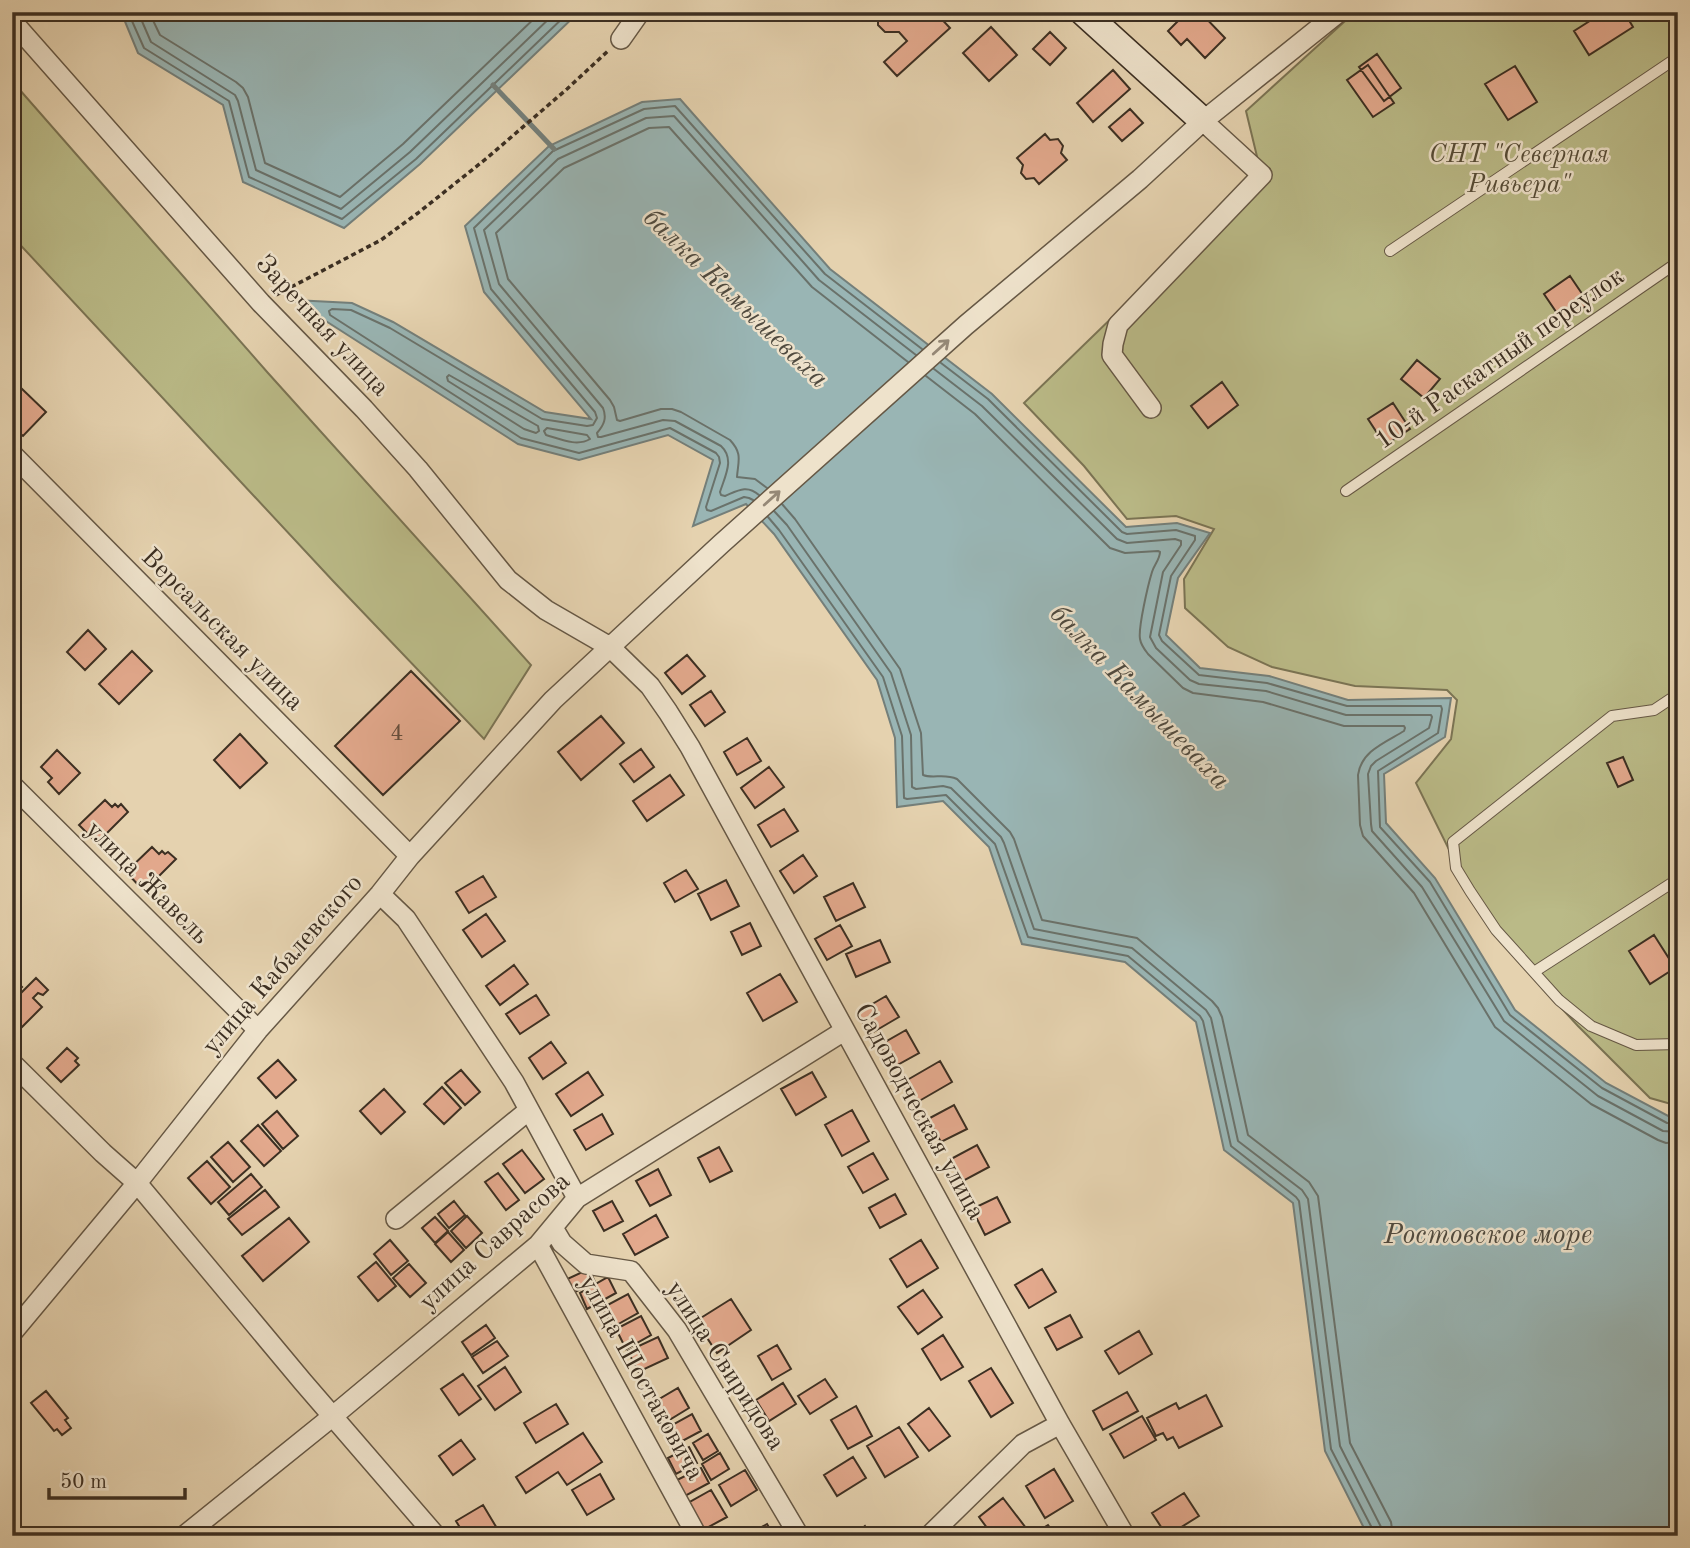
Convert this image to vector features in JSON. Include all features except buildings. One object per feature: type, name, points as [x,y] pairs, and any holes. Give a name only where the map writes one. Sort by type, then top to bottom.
[{"type":"street","points":[[621,39],[640,12]]},
{"type":"street","points":[[1083,12],[1262,176],[1118,325],[1112,344],[1112,355],[1152,408]]},
{"type":"street","name":"улица Кабалевского","points":[[14,1326],[137,1183],[251,1024],[380,894],[410,856],[552,701],[721,544],[966,325],[1140,179],[1203,121],[1339,12]]},
{"type":"street","name":"Заречная улица","points":[[12,21],[261,303],[418,469],[508,580],[546,610],[610,647],[650,686],[668,712]]},
{"type":"street","name":"Версальская улица","points":[[12,454],[410,856]]},
{"type":"street","name":"Садоводческая улица","points":[[668,712],[690,747],[1060,1424],[1125,1536]]},
{"type":"street","name":"улица Жавель","points":[[12,785],[251,1024]]},
{"type":"street","points":[[380,894],[406,919],[514,1082],[577,1198]]},
{"type":"street","name":"улица Саврасова","points":[[184,1536],[538,1245],[577,1198],[845,1031]]},
{"type":"street","points":[[12,1063],[137,1183],[436,1536]]},
{"type":"street","points":[[396,1219],[529,1110]]},
{"type":"street","name":"улица Свиридова","points":[[553,1228],[562,1243],[586,1264],[631,1271],[677,1331],[799,1536]]},
{"type":"street","name":"улица Шостаковича","points":[[538,1245],[697,1536]]},
{"type":"street","points":[[929,1536],[1023,1444],[1060,1424]]},
{"type":"lane","points":[[1390,251],[1678,57]]},
{"type":"lane","name":"10-й Раскатный переулок","points":[[1346,491],[1678,262]]},
{"type":"lane","points":[[1678,694],[1654,710],[1612,716],[1453,842],[1456,868],[1496,930],[1559,1000],[1591,1026],[1636,1045],[1678,1044]]},
{"type":"lane","points":[[1534,972],[1678,879]]},
{"type":"path","points":[[261,303],[381,240],[418,213],[487,158],[621,39]]},
{"type":"green space","name":"СНТ \"Северная Ривьера\"","points":[[1355,12],[1678,12],[1678,1106],[1650,1098],[1578,1026],[1515,958],[1469,890],[1416,783],[1451,739],[1457,700],[1447,690],[1355,686],[1272,667],[1228,647],[1185,608],[1184,579],[1214,529],[1176,516],[1127,519],[1084,466],[1024,403],[1261,173],[1246,111]]},
{"type":"green space","points":[[12,81],[268,373],[531,665],[484,739],[12,236]]},
{"type":"water","points":[[121,12],[579,12],[420,164],[344,228],[243,182],[223,105],[138,53]]},
{"type":"water","name":"Ростовское море","points":[[680,99],[830,269],[992,394],[1126,527],[1177,523],[1210,533],[1178,578],[1166,635],[1200,668],[1269,676],[1348,700],[1451,698],[1445,737],[1384,774],[1386,823],[1435,878],[1515,1010],[1606,1083],[1670,1117],[1678,1116],[1678,1536],[1368,1536],[1325,1451],[1293,1203],[1224,1150],[1196,1022],[1125,962],[1022,944],[989,847],[943,801],[897,807],[895,738],[877,680],[774,534],[746,504],[693,526],[713,460],[668,435],[579,460],[518,444],[293,300],[352,303],[393,322],[545,412],[591,419],[484,292],[465,226],[549,146],[642,102]]},
{"type":"waterway","name":"балка Камышеваха","points":[[493,85],[554,149]]}]
